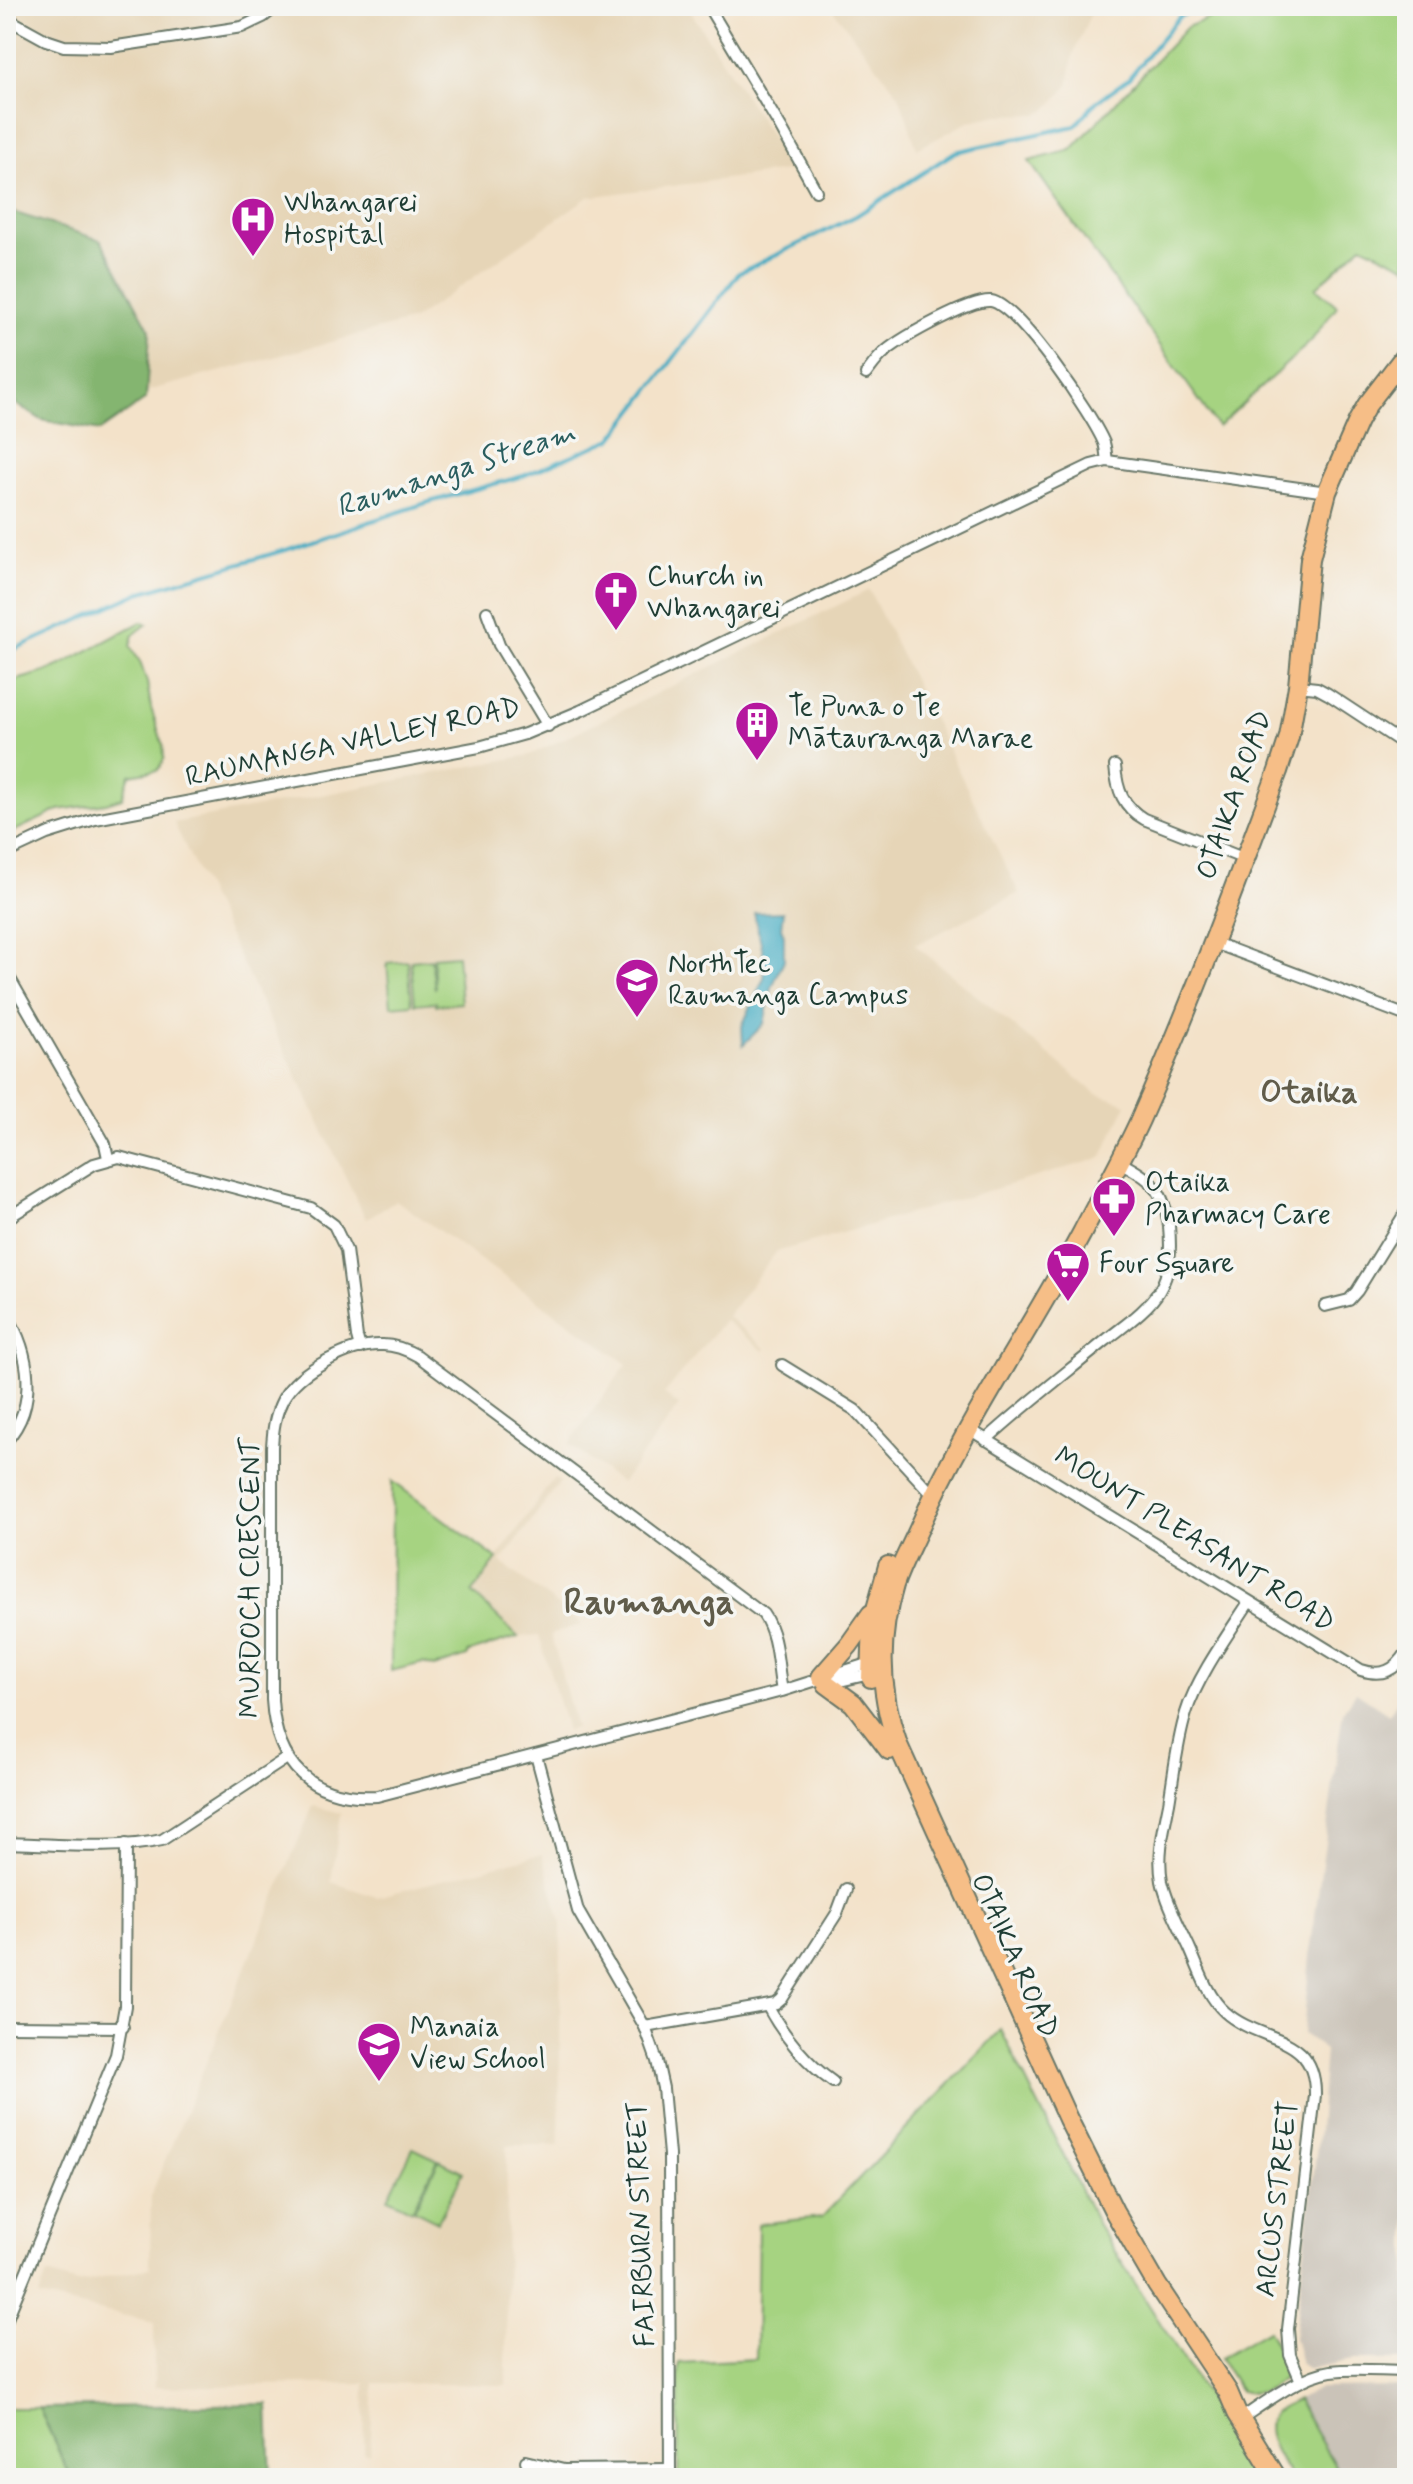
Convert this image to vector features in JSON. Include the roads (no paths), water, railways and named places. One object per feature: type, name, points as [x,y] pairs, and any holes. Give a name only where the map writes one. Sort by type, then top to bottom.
[{"type":"highway","name":"OTAIKA ROAD","points":[[1277,2478],[1228,2392],[1157,2285],[1068,2119],[898,1745],[875,1669],[895,1582],[933,1495],[1043,1303],[1141,1118],[1245,859],[1289,737],[1298,686],[1310,559],[1327,492],[1358,421],[1407,353]]},
{"type":"highway","name":"OTAIKA ROAD","points":[[933,1495],[910,1523],[894,1552],[875,1607],[870,1637],[876,1708],[889,1750],[1016,2029],[1109,2222],[1161,2310],[1221,2401],[1240,2416]]},
{"type":"highway","points":[[875,1607],[818,1682],[853,1703],[889,1750]]},
{"type":"street","points":[[6,18],[46,40],[64,46],[111,47],[234,29],[263,17],[277,6]]},
{"type":"street","points":[[708,6],[816,191]]},
{"type":"street","points":[[866,374],[884,352],[912,333],[977,302],[995,302],[1012,313],[1053,362],[1104,444],[1107,461]]},
{"type":"street","name":"RAUMANGA VALLEY ROAD","points":[[6,853],[47,834],[95,819],[479,747],[548,726],[1091,465],[1107,461],[1327,492]]},
{"type":"street","points":[[487,612],[499,645],[548,726]]},
{"type":"street","points":[[1298,686],[1317,688],[1328,694],[1407,746]]},
{"type":"street","points":[[1115,766],[1117,787],[1125,804],[1133,812],[1245,859]]},
{"type":"street","points":[[1212,942],[1407,1016]]},
{"type":"street","points":[[6,972],[105,1144],[108,1158]]},
{"type":"street","points":[[6,1219],[108,1158],[127,1158],[311,1208],[334,1225],[346,1250],[360,1348]]},
{"type":"street","points":[[986,1440],[1137,1315],[1160,1290],[1171,1247],[1163,1201],[1159,1190],[1148,1179],[1119,1162]]},
{"type":"street","points":[[1325,1306],[1349,1300],[1357,1291],[1407,1210]]},
{"type":"street","points":[[6,1314],[21,1344],[28,1383],[23,1414],[6,1441]]},
{"type":"street","name":"MURDOCH CRESCENT","points":[[782,1691],[773,1634],[763,1614],[418,1356],[383,1345],[360,1348],[323,1363],[297,1380],[282,1400],[274,1425],[272,1700],[277,1736],[287,1758],[314,1785],[345,1795],[387,1793],[875,1669]]},
{"type":"street","points":[[782,1365],[855,1410],[933,1495]]},
{"type":"street","name":"MOUNT PLEASANT ROAD","points":[[969,1429],[1361,1670],[1377,1674],[1392,1670],[1407,1652]]},
{"type":"street","name":"ARCUS STREET","points":[[1249,1602],[1202,1679],[1186,1712],[1162,1837],[1161,1871],[1165,1893],[1219,2007],[1241,2024],[1291,2045],[1304,2055],[1313,2071],[1315,2095],[1288,2329],[1290,2355],[1301,2381]]},
{"type":"street","name":"FAIRBURN STREET","points":[[536,1755],[578,1911],[645,2027],[657,2061],[668,2132],[670,2473]]},
{"type":"street","points":[[6,1843],[146,1844],[162,1840],[287,1758]]},
{"type":"street","points":[[6,2321],[116,2055],[125,2006],[126,1844]]},
{"type":"street","points":[[645,2027],[776,2004],[837,1913],[846,1889]]},
{"type":"street","points":[[768,2007],[777,2024],[818,2072],[833,2082]]},
{"type":"street","points":[[6,2026],[123,2027]]},
{"type":"street","points":[[1240,2416],[1301,2381],[1331,2371],[1407,2371]]},
{"type":"street","points":[[526,2461],[564,2470],[670,2473]]},
{"type":"water","points":[[783,912],[784,960],[772,987],[764,1024],[743,1045],[742,1026],[764,978],[765,961],[754,913]]},
{"type":"waterway","name":"Raumanga Stream","points":[[6,653],[139,593],[285,550],[426,503],[523,476],[612,439],[739,273],[856,216],[955,152],[1075,126],[1096,102],[1128,79],[1179,17],[1205,6]]},
{"type":"place","name":"Whangarei Hospital","points":[[253,258]]},
{"type":"place","name":"Church in Whangarei","points":[[616,632]]},
{"type":"place","name":"Te Puna o Te Mātauranga Marae","points":[[757,762]]},
{"type":"place","name":"NorthTec Raumanga Campus","points":[[637,1019]]},
{"type":"place","name":"Otaika Pharmacy Care","points":[[1114,1238]]},
{"type":"place","name":"Four Square","points":[[1068,1303]]},
{"type":"place","name":"Manaia View School","points":[[379,2083]]},
{"type":"district","name":"Otaika","points":[[1309,1093]]},
{"type":"district","name":"Raumanga","points":[[649,1603]]}]
